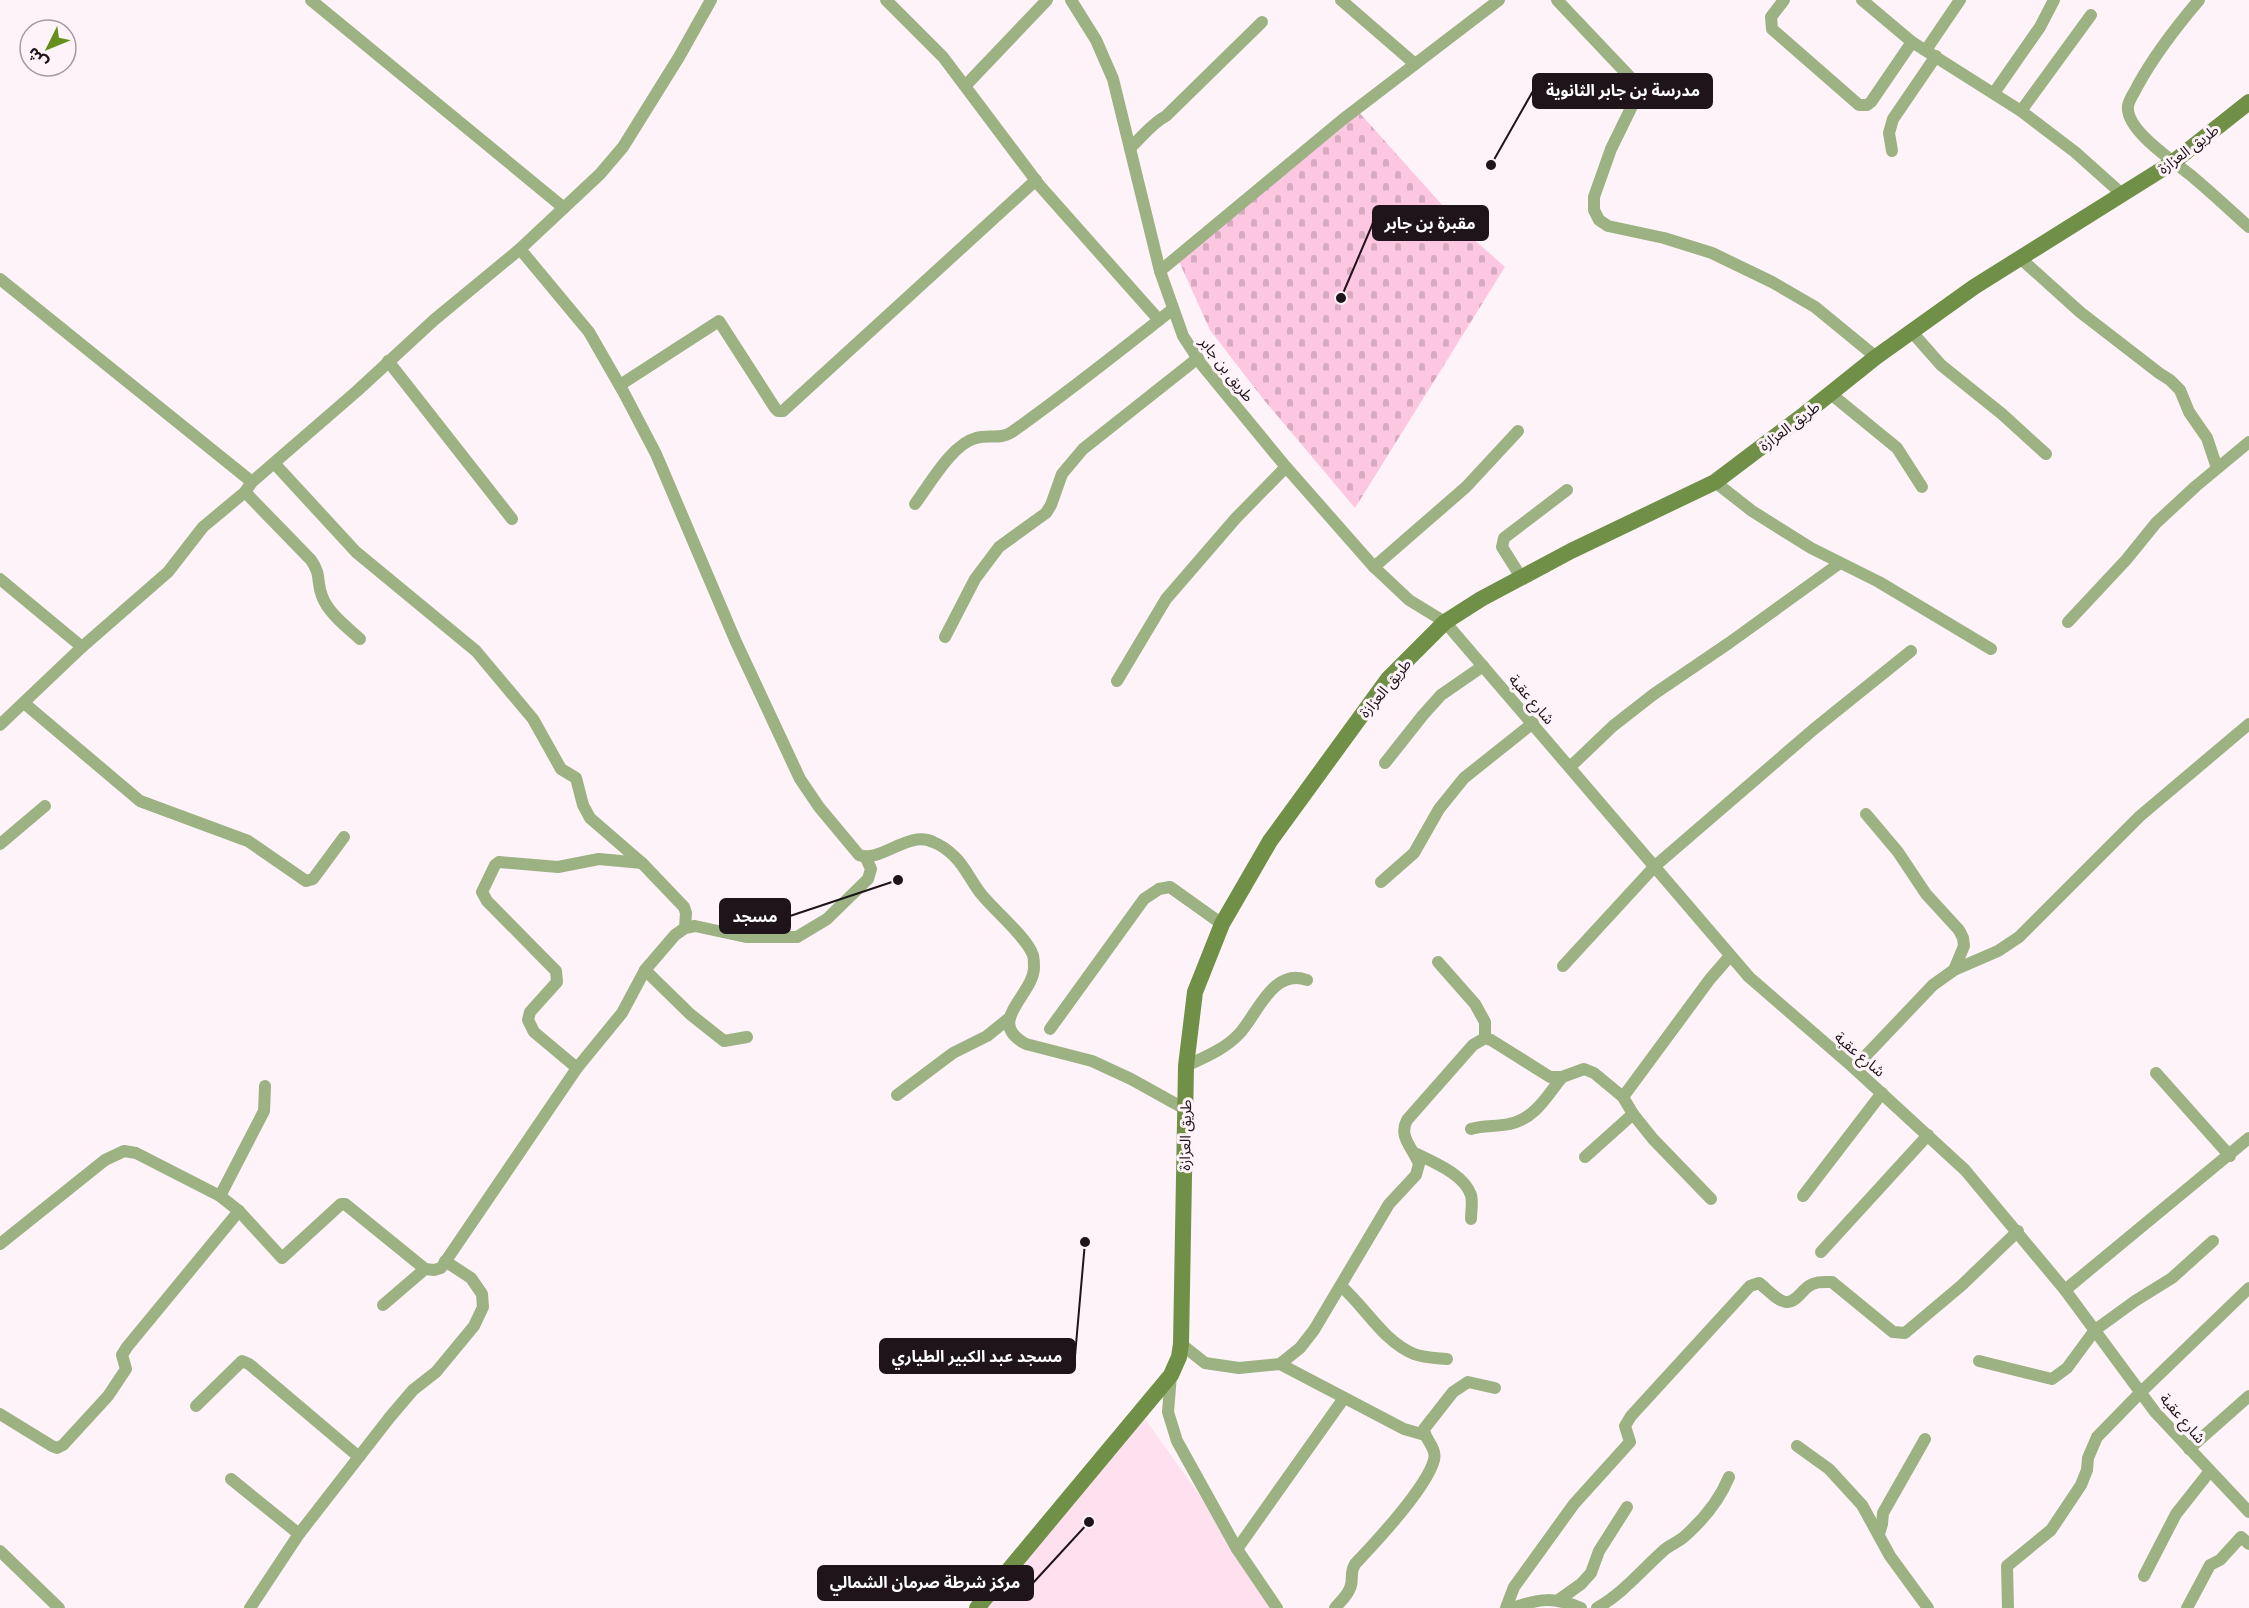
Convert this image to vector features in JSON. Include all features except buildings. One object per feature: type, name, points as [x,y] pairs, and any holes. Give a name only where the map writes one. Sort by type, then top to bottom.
[{"type":"street","points":[[311,0],[564,208]]},
{"type":"street","points":[[0,725],[82,647],[168,572],[203,527],[388,361],[520,249],[589,185],[623,147],[679,57],[711,0]]},
{"type":"street","points":[[886,0],[943,57],[1036,180],[1159,320]]},
{"type":"street","points":[[966,85],[1047,0]]},
{"type":"street","name":"طريق بن جابر","points":[[1071,0],[1092,32],[1113,79],[1160,271],[1183,336],[1198,358],[1286,467],[1374,567],[1409,600],[1445,622]]},
{"type":"street","points":[[1341,0],[1415,64]]},
{"type":"street","points":[[1160,271],[1342,120],[1499,0]]},
{"type":"street","points":[[1558,0],[1629,76],[1634,91],[1633,104],[1611,149],[1594,197],[1594,210],[1599,220],[1608,226],[1664,238],[1712,253],[1773,282],[1815,307],[1876,357]]},
{"type":"street","points":[[1784,0],[1771,17],[1772,29],[1859,105],[1871,102],[1912,42]]},
{"type":"street","points":[[1862,0],[1912,42],[2021,111],[2075,152],[2122,194]]},
{"type":"street","points":[[1892,151],[1889,133],[1893,119],[1960,0]]},
{"type":"street","points":[[1994,93],[2040,27],[2054,0]]},
{"type":"street","points":[[2199,0],[2150,63],[2128,106],[2130,117],[2136,127],[2172,163],[2192,176],[2249,227]]},
{"type":"street","points":[[2021,111],[2091,15]]},
{"type":"street","points":[[1130,148],[1146,134],[1155,122],[1166,116],[1206,78],[1262,22]]},
{"type":"street","name":"طريق العزازة","points":[[977,1608],[1172,1375],[1181,1344],[1186,1066],[1195,992],[1222,924],[1270,841],[1388,679],[1445,622],[1481,599],[1571,551],[1715,482],[1911,331],[1974,287],[2172,163],[2249,102]]},
{"type":"street","points":[[620,385],[720,321],[775,408],[783,411],[1036,180]]},
{"type":"street","points":[[0,1244],[105,1160],[124,1151],[136,1153],[220,1196],[239,1211],[282,1258],[341,1204],[345,1204],[425,1269],[441,1268],[577,1068],[622,1012],[645,970],[660,951],[685,928],[696,926],[746,937],[797,937],[827,919],[868,879],[871,869],[866,858],[860,855],[839,831],[800,779],[736,642],[656,454],[620,385],[589,332],[520,249]]},
{"type":"street","points":[[2020,258],[2080,312],[2180,390],[2189,412],[2208,438],[2217,468]]},
{"type":"street","points":[[0,279],[249,487],[311,560],[317,569],[321,596],[329,608],[360,639]]},
{"type":"street","points":[[915,504],[953,453],[963,444],[977,437],[994,438],[1008,434],[1063,396],[1173,309]]},
{"type":"street","points":[[1911,331],[1941,364],[2046,454]]},
{"type":"street","points":[[945,637],[975,579],[999,547],[1046,513],[1052,505],[1062,474],[1072,460],[1198,358]]},
{"type":"street","points":[[388,361],[512,519]]},
{"type":"street","points":[[1831,394],[1897,448],[1922,487]]},
{"type":"street","points":[[1374,567],[1466,487],[1518,431]]},
{"type":"street","points":[[2068,622],[2126,560],[2156,523],[2249,442]]},
{"type":"street","points":[[274,463],[356,552],[476,651],[533,719],[561,769],[576,778],[583,805],[590,818],[642,863],[684,907],[685,928]]},
{"type":"street","points":[[1117,681],[1166,599],[1236,518],[1286,467]]},
{"type":"street","points":[[1715,482],[1752,511],[1811,549],[1879,582],[1991,649]]},
{"type":"street","points":[[1521,577],[1502,548],[1504,538],[1567,490]]},
{"type":"street","points":[[1570,767],[1613,726],[1654,694],[1840,563]]},
{"type":"street","points":[[0,579],[82,647]]},
{"type":"street","name":"شارع عقبة","points":[[1445,622],[1749,977],[1882,1093],[1965,1170],[2066,1290],[2142,1391],[2155,1412],[2249,1512]]},
{"type":"street","points":[[1563,966],[1655,866],[1814,729],[1911,651]]},
{"type":"street","points":[[1385,763],[1442,695],[1483,666]]},
{"type":"street","points":[[24,703],[140,801],[248,841],[306,881],[313,879],[344,837]]},
{"type":"street","points":[[1381,882],[1414,853],[1439,809],[1464,778],[1533,723]]},
{"type":"street","points":[[1854,1068],[1933,985],[1954,970],[1998,951],[2019,937],[2140,816],[2249,724]]},
{"type":"street","points":[[0,844],[45,806]]},
{"type":"street","points":[[1866,814],[1898,852],[1926,894],[1959,930],[1964,946],[1954,970]]},
{"type":"street","points":[[866,858],[898,845],[926,840],[934,842],[953,855],[962,865],[980,892],[1032,953],[1035,969],[1008,1019],[987,1036],[953,1053],[897,1095]]},
{"type":"street","points":[[577,1068],[534,1032],[528,1020],[530,1012],[555,984],[558,976],[556,971],[487,901],[482,892],[495,865],[499,862],[558,867],[599,859],[642,863]]},
{"type":"street","points":[[1050,1029],[1143,899],[1159,889],[1170,887],[1222,924]]},
{"type":"street","points":[[1623,1096],[1730,956]]},
{"type":"street","points":[[1438,962],[1475,1004],[1485,1022],[1485,1038]]},
{"type":"street","points":[[645,970],[690,1014],[724,1041],[747,1037]]},
{"type":"street","points":[[1186,1066],[1220,1049],[1239,1034],[1267,996],[1283,980],[1299,977],[1307,980]]},
{"type":"street","points":[[1008,1019],[1010,1031],[1026,1044],[1092,1061],[1131,1079],[1185,1109]]},
{"type":"street","points":[[1181,1344],[1205,1363],[1239,1368],[1280,1364],[1300,1348],[1314,1330],[1389,1204],[1416,1174],[1419,1164],[1415,1153],[1405,1140],[1403,1128],[1407,1120],[1473,1045],[1485,1038],[1550,1077],[1562,1077],[1584,1069],[1594,1073],[1623,1096],[1633,1114],[1653,1139],[1711,1199]]},
{"type":"street","points":[[2156,1073],[2230,1156]]},
{"type":"street","points":[[1471,1129],[1485,1125],[1509,1124],[1530,1117],[1562,1077]]},
{"type":"street","points":[[220,1196],[264,1112],[265,1086]]},
{"type":"street","points":[[1803,1196],[1882,1093]]},
{"type":"street","points":[[1584,1158],[1633,1114]]},
{"type":"street","points":[[1821,1252],[1928,1135]]},
{"type":"street","points":[[2066,1290],[2249,1138]]},
{"type":"street","points":[[1415,1153],[1450,1172],[1463,1183],[1471,1195],[1471,1219]]},
{"type":"street","points":[[0,1414],[52,1446],[57,1448],[63,1445],[108,1396],[126,1369],[122,1356],[127,1347],[239,1211]]},
{"type":"street","points":[[1506,1608],[1514,1587],[1574,1504],[1630,1442],[1625,1426],[1631,1416],[1750,1286],[1759,1283],[1787,1302],[1793,1301],[1808,1286],[1820,1281],[1832,1282],[1893,1332],[1905,1333],[1962,1284],[2018,1231]]},
{"type":"street","points":[[1979,1361],[2052,1379],[2067,1368],[2095,1330],[2135,1300],[2172,1278],[2213,1241]]},
{"type":"street","points":[[250,1608],[299,1534],[358,1458],[413,1390],[436,1372],[474,1326],[483,1307],[482,1294],[471,1278],[446,1261]]},
{"type":"street","points":[[383,1305],[425,1269]]},
{"type":"street","points":[[1341,1286],[1356,1300],[1379,1329],[1395,1342],[1416,1355],[1447,1359]]},
{"type":"street","points":[[2008,1608],[2007,1566],[2051,1530],[2081,1485],[2087,1470],[2088,1458],[2097,1437],[2249,1288]]},
{"type":"street","points":[[196,1406],[242,1361],[249,1364],[358,1458]]},
{"type":"street","points":[[1280,1364],[1404,1429],[1425,1435]]},
{"type":"street","points":[[1172,1375],[1168,1412],[1171,1426],[1186,1459],[1237,1549],[1277,1608]]},
{"type":"street","points":[[1335,1608],[1350,1589],[1352,1581],[1350,1576],[1354,1564],[1416,1492],[1434,1460],[1434,1449],[1424,1429],[1453,1392],[1468,1382],[1495,1388]]},
{"type":"street","points":[[2189,1449],[2249,1396]]},
{"type":"street","points":[[1237,1549],[1344,1398]]},
{"type":"street","points":[[1879,1534],[1883,1513],[1925,1439]]},
{"type":"street","points":[[1797,1446],[1829,1469],[1862,1505],[1875,1531],[1928,1608]]},
{"type":"street","points":[[2144,1576],[2176,1514],[2210,1471]]},
{"type":"street","points":[[1596,1608],[1613,1599],[1667,1547],[1684,1538],[1705,1515],[1724,1489],[1729,1477]]},
{"type":"street","points":[[231,1479],[299,1534]]},
{"type":"street","points":[[1560,1599],[1581,1584],[1591,1573],[1599,1551],[1627,1508]]},
{"type":"street","points":[[2187,1608],[2210,1565],[2220,1560],[2241,1537],[2249,1544]]},
{"type":"street","points":[[0,1551],[59,1608]]},
{"type":"street","points":[[1513,1608],[1538,1600],[1560,1599],[1581,1608]]},
{"type":"shaded area","points":[[1140,1412],[1280,1608],[977,1608]]},
{"type":"green space","points":[[1356,109],[1470,236],[1505,267],[1355,508],[1264,400],[1210,330],[1177,257]]},
{"type":"place","name":"مدرسة بن جابر الثانوية","points":[[1491,165]]},
{"type":"place","name":"مقبرة بن جابر","points":[[1341,298]]},
{"type":"place","name":"مسجد","points":[[898,880]]},
{"type":"place","name":"مسجد عبد الكبير الطياري","points":[[1085,1242]]},
{"type":"place","name":"مركز شرطة صرمان الشمالي","points":[[1089,1522]]}]
